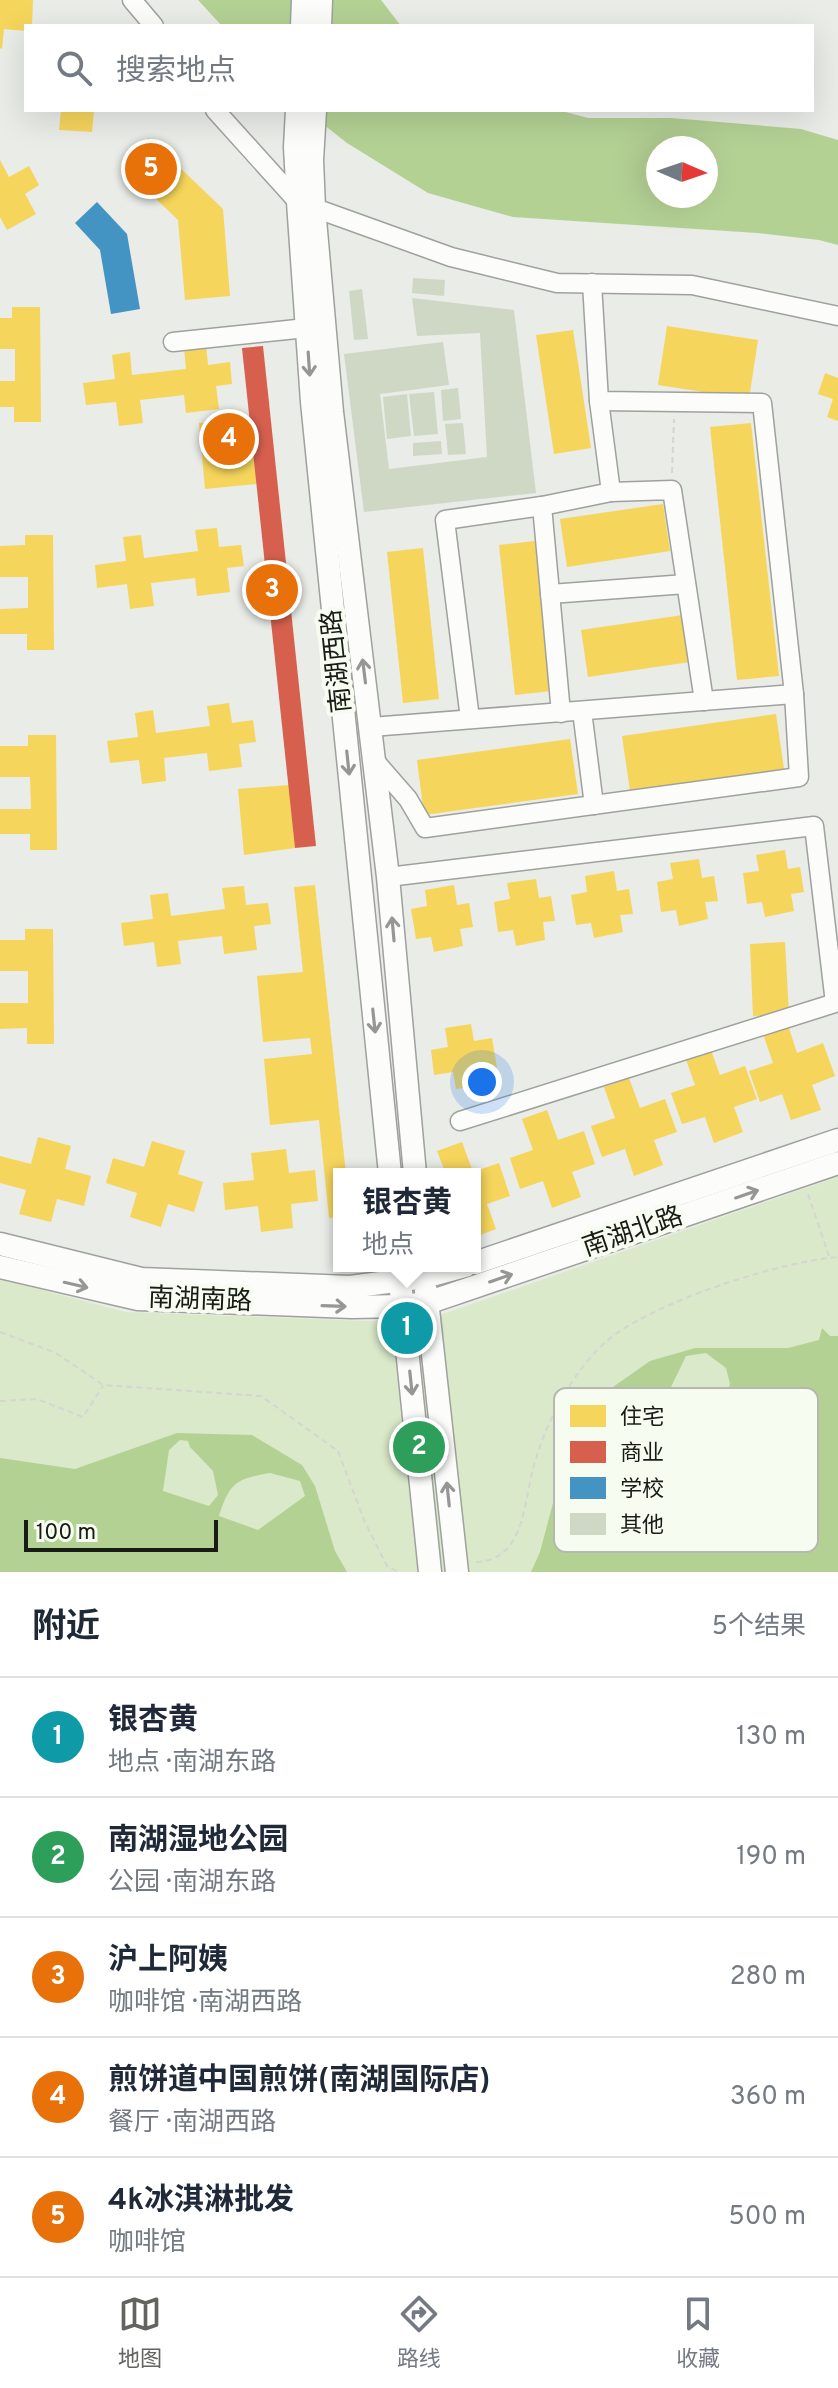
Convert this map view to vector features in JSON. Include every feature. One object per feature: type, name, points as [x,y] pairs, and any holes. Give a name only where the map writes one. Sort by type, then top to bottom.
[{"type":"main road","points":[[302,24],[303,0]]},
{"type":"main road","points":[[320,24],[321,0]]},
{"type":"main road","points":[[297,112],[304,153]]},
{"type":"main road","points":[[304,153],[314,112]]},
{"type":"main road","name":"南湖西路","points":[[304,153],[306,328],[389,1168]]},
{"type":"main road","name":"南湖西路","points":[[306,205],[375,761],[414,1168]]},
{"type":"main road","name":"南湖北路","points":[[481,1261],[838,1140]]},
{"type":"main road","name":"南湖北路","points":[[403,1306],[427,1303],[838,1163]]},
{"type":"main road","name":"南湖南路","points":[[0,1244],[141,1279],[350,1287],[400,1274],[424,1272]]},
{"type":"main road","name":"南湖南路","points":[[0,1267],[138,1299],[403,1306]]},
{"type":"main road","points":[[424,1272],[456,1567]]},
{"type":"main road","points":[[400,1274],[430,1572]]},
{"type":"street","points":[[132,0],[152,24]]},
{"type":"street","points":[[217,112],[306,205],[451,257],[557,283],[692,285],[838,316]]},
{"type":"street","points":[[592,283],[599,401],[611,492]]},
{"type":"street","points":[[173,342],[306,328]]},
{"type":"street","points":[[375,761],[408,799],[425,828],[799,777],[794,694],[762,403],[599,401]]},
{"type":"street","points":[[470,719],[445,520],[611,492],[672,490],[704,701]]},
{"type":"street","points":[[542,506],[561,713]]},
{"type":"street","points":[[550,594],[686,584]]},
{"type":"street","points":[[371,727],[794,694]]},
{"type":"street","points":[[582,711],[594,805]]},
{"type":"street","points":[[388,877],[814,826],[835,1003],[460,1121]]},
{"type":"path","points":[[672,490],[674,402]]},
{"type":"path","points":[[802,1175],[829,1258]]},
{"type":"path","points":[[567,1388],[598,1350],[618,1332],[696,1295],[769,1271],[838,1257]]},
{"type":"path","points":[[0,1332],[56,1353],[103,1385],[261,1396],[338,1451],[375,1543],[387,1566],[398,1572]]},
{"type":"path","points":[[0,1401],[37,1399],[83,1417],[103,1385]]},
{"type":"path","points":[[456,1567],[502,1555],[512,1543],[519,1529],[534,1465],[554,1411]]},
{"type":"shaded area","points":[[198,0],[381,0],[399,24],[220,24]]},
{"type":"shaded area","points":[[308,112],[566,112],[588,118],[671,118],[801,129],[838,140],[838,245],[757,233],[513,217],[428,193],[347,143]]},
{"type":"shaded area","points":[[838,1177],[838,1572],[0,1572],[0,1279],[125,1312],[417,1323]]},
{"type":"shaded area","points":[[822,1328],[830,1336],[838,1336],[838,1572],[531,1572],[540,1552],[554,1499],[554,1552],[818,1552],[818,1388],[729,1388],[726,1368],[706,1353],[686,1356],[670,1388],[612,1388],[650,1361],[695,1348],[788,1348],[819,1340]]},
{"type":"shaded area","points":[[177,1433],[252,1435],[302,1465],[315,1486],[335,1551],[347,1572],[0,1572],[0,1458],[75,1469]],"holes":[[[180,1440],[188,1441],[213,1471],[218,1495],[209,1506],[163,1491],[169,1450]],[[270,1473],[300,1481],[305,1496],[258,1530],[219,1516],[236,1484],[249,1477]]]},
{"type":"building: 住宅","points":[[0,0],[33,0],[32,24],[24,24],[24,31],[4,29],[0,48]]},
{"type":"building: 住宅","points":[[61,112],[94,112],[92,132],[59,130]]},
{"type":"building: 住宅","points":[[149,138],[223,209],[230,296],[185,300],[178,220],[122,166]]},
{"type":"building: 住宅","points":[[0,160],[9,177],[29,166],[39,185],[25,194],[36,214],[7,230],[0,217]]},
{"type":"building: 住宅","points":[[12,307],[40,307],[41,422],[14,422],[14,407],[0,407],[0,381],[15,381],[15,349],[0,349],[0,318],[12,318]]},
{"type":"building: 住宅","points":[[667,326],[758,340],[749,399],[658,385]]},
{"type":"building: 住宅","points":[[573,330],[591,448],[554,454],[536,335]]},
{"type":"building: 住宅","points":[[206,345],[208,365],[230,362],[232,384],[216,386],[219,409],[186,413],[184,395],[140,400],[143,423],[119,426],[116,402],[86,405],[83,383],[115,379],[112,355],[130,352],[132,375],[186,369],[184,348]]},
{"type":"building: 住宅","points":[[825,373],[838,378],[838,421],[827,417],[833,399],[818,394]]},
{"type":"building: 住宅","points":[[250,418],[257,484],[205,489],[199,423]]},
{"type":"building: 住宅","points":[[751,423],[779,676],[737,680],[710,427]]},
{"type":"building: 住宅","points":[[663,504],[670,551],[567,567],[560,519]]},
{"type":"building: 住宅","points":[[217,528],[219,547],[241,545],[244,566],[227,568],[230,592],[197,596],[195,578],[151,583],[154,606],[130,609],[127,584],[97,588],[95,565],[126,561],[123,537],[141,535],[144,558],[198,551],[195,530]]},
{"type":"building: 住宅","points":[[25,535],[53,535],[54,650],[27,650],[27,634],[0,634],[0,609],[28,608],[28,577],[0,577],[0,546],[25,545]]},
{"type":"building: 住宅","points":[[535,541],[551,691],[515,695],[499,545]]},
{"type":"building: 住宅","points":[[423,548],[439,699],[403,703],[387,552]]},
{"type":"building: 住宅","points":[[683,615],[690,662],[588,677],[581,630]]},
{"type":"building: 住宅","points":[[229,703],[232,723],[253,720],[256,742],[239,744],[242,767],[209,771],[207,753],[164,758],[166,781],[142,784],[139,760],[110,763],[107,741],[138,737],[135,713],[153,710],[156,733],[210,726],[207,706]]},
{"type":"building: 住宅","points":[[776,714],[784,769],[630,791],[622,736]]},
{"type":"building: 住宅","points":[[28,735],[56,735],[57,850],[30,850],[30,834],[0,834],[0,809],[31,809],[30,777],[0,777],[0,746],[28,746]]},
{"type":"building: 住宅","points":[[570,739],[578,794],[424,815],[417,760]]},
{"type":"building: 住宅","points":[[289,785],[295,848],[244,855],[238,789]]},
{"type":"building: 住宅","points":[[785,850],[788,869],[800,867],[804,892],[791,894],[794,911],[765,917],[762,902],[747,904],[743,873],[759,871],[756,855]]},
{"type":"building: 住宅","points":[[699,859],[702,878],[714,876],[718,901],[705,902],[708,919],[679,926],[676,910],[661,912],[657,882],[673,879],[670,863]]},
{"type":"building: 住宅","points":[[614,871],[617,891],[629,889],[633,914],[620,915],[623,932],[594,938],[591,923],[576,925],[571,895],[587,892],[585,876]]},
{"type":"building: 住宅","points":[[536,879],[539,898],[551,896],[555,921],[543,922],[545,940],[516,946],[513,930],[498,932],[494,902],[510,899],[507,883]]},
{"type":"building: 住宅","points":[[315,885],[345,1168],[333,1168],[333,1218],[329,1218],[319,1120],[270,1125],[264,1059],[312,1054],[310,1038],[263,1042],[257,976],[303,972],[294,887]]},
{"type":"building: 住宅","points":[[454,885],[457,905],[469,903],[473,927],[460,929],[463,946],[434,952],[431,937],[416,939],[411,909],[427,906],[425,890]]},
{"type":"building: 住宅","points":[[244,886],[246,905],[268,903],[271,924],[254,926],[257,950],[224,954],[222,936],[178,941],[181,964],[157,967],[154,942],[124,946],[121,923],[153,919],[150,895],[168,893],[171,916],[225,909],[222,888]]},
{"type":"building: 住宅","points":[[25,929],[53,929],[54,1044],[27,1044],[27,1028],[0,1029],[0,1003],[28,1003],[28,971],[0,971],[0,940],[25,940]]},
{"type":"building: 住宅","points":[[785,942],[789,1014],[753,1016],[750,944]]},
{"type":"building: 住宅","points":[[787,1022],[797,1053],[823,1043],[835,1076],[812,1085],[821,1110],[791,1120],[782,1094],[760,1102],[749,1071],[773,1063],[762,1031]]},
{"type":"building: 住宅","points":[[471,1024],[474,1041],[492,1038],[497,1068],[477,1071],[479,1086],[456,1089],[453,1072],[434,1075],[431,1050],[448,1047],[445,1028]]},
{"type":"building: 住宅","points":[[709,1045],[720,1075],[745,1066],[757,1099],[734,1107],[743,1132],[714,1143],[705,1117],[682,1124],[671,1093],[695,1085],[684,1054]]},
{"type":"building: 住宅","points":[[629,1078],[640,1108],[665,1099],[677,1132],[654,1140],[663,1165],[634,1176],[625,1149],[602,1157],[591,1126],[615,1118],[604,1087]]},
{"type":"building: 住宅","points":[[547,1110],[558,1140],[584,1131],[595,1164],[572,1172],[581,1197],[552,1208],[543,1181],[520,1189],[510,1158],[533,1150],[522,1119]]},
{"type":"building: 住宅","points":[[38,1137],[71,1146],[65,1169],[91,1176],[84,1206],[57,1199],[51,1222],[19,1214],[26,1190],[0,1183],[0,1156],[31,1164]]},
{"type":"building: 住宅","points":[[152,1141],[185,1151],[178,1174],[203,1182],[194,1212],[168,1204],[161,1227],[130,1217],[137,1193],[106,1183],[113,1158],[144,1167]]},
{"type":"building: 住宅","points":[[462,1142],[472,1168],[444,1168],[437,1151]]},
{"type":"building: 住宅","points":[[286,1149],[289,1173],[315,1170],[318,1201],[291,1204],[293,1228],[261,1232],[258,1206],[225,1210],[223,1183],[254,1180],[251,1153]]},
{"type":"building: 住宅","points":[[499,1163],[510,1196],[487,1204],[496,1229],[481,1235],[481,1169]]},
{"type":"building: 商业","points":[[263,346],[316,846],[295,848],[242,348]]},
{"type":"building: 学校","points":[[97,202],[127,234],[140,309],[111,314],[100,250],[75,223]]},
{"type":"building: 其他","points":[[413,278],[445,280],[444,296],[412,293]]},
{"type":"building: 其他","points":[[362,289],[368,339],[354,340],[349,291]]},
{"type":"building: 其他","points":[[412,298],[514,310],[536,493],[364,512],[344,354],[443,342],[449,385],[380,394],[389,469],[487,457],[480,333],[417,336]]},
{"type":"building: 其他","points":[[458,388],[461,419],[443,421],[441,390]]},
{"type":"building: 其他","points":[[434,392],[438,434],[414,436],[409,394]]},
{"type":"building: 其他","points":[[407,394],[411,436],[387,439],[383,397]]},
{"type":"building: 其他","points":[[463,423],[466,454],[448,455],[445,424]]},
{"type":"building: 其他","points":[[441,441],[442,454],[413,456],[413,443]]},
{"type":"place","name":"4k冰淇淋批发","points":[[151,169]]},
{"type":"place","name":"煎饼道·中国煎饼(南湖国际店)","points":[[229,439]]},
{"type":"place","name":"沪上阿姨","points":[[272,590]]},
{"type":"place","name":"银杏黄","points":[[407,1328]]},
{"type":"place","name":"南湖湿地公园","points":[[419,1447]]}]
